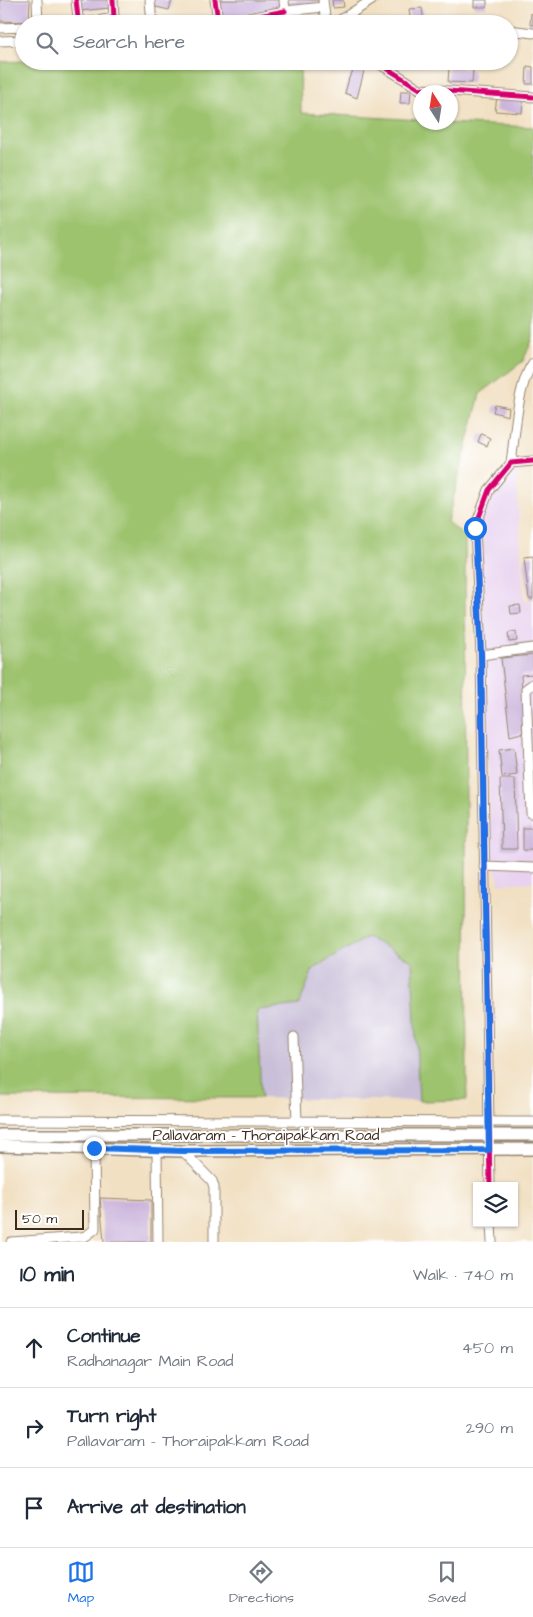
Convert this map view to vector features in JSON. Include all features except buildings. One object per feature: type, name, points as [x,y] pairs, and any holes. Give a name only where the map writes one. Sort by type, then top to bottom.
[{"type":"main road","name":"Pallavaram - Thoraipakkam Road","points":[[0,1135],[533,1135]]},
{"type":"main road","name":"Pallavaram - Thoraipakkam Road","points":[[0,1146],[182,1151],[533,1149]]},
{"type":"street","points":[[37,0],[38,15]]},
{"type":"street","points":[[76,0],[78,15]]},
{"type":"street","points":[[113,0],[114,15]]},
{"type":"street","points":[[150,0],[151,15]]},
{"type":"street","points":[[215,0],[217,15]]},
{"type":"street","points":[[284,0],[286,11]]},
{"type":"street","points":[[348,15],[372,0]]},
{"type":"street","points":[[265,15],[324,4]]},
{"type":"street","points":[[0,28],[15,27]]},
{"type":"street","points":[[518,31],[533,33]]},
{"type":"street","points":[[0,41],[15,40]]},
{"type":"street","points":[[389,70],[420,89],[533,97]]},
{"type":"street","points":[[490,1182],[481,655],[475,528],[489,490],[511,463],[521,398],[527,371],[533,363]]},
{"type":"street","points":[[511,463],[533,462]]},
{"type":"street","points":[[481,655],[533,648]]},
{"type":"street","points":[[531,813],[526,689],[533,684]]},
{"type":"street","points":[[484,866],[533,868]]},
{"type":"street","points":[[294,1037],[297,1122]]},
{"type":"street","points":[[0,1120],[533,1122]]},
{"type":"street","points":[[11,1242],[81,1237],[86,1236],[95,1229],[94,1148]]},
{"type":"street","points":[[156,1150],[158,1242]]},
{"type":"street","points":[[182,1151],[212,1181],[214,1242]]},
{"type":"street","points":[[491,1227],[492,1242]]},
{"type":"shaded area","points":[[516,468],[524,602],[533,601],[533,882],[500,884],[492,859],[477,532],[482,513],[491,497]]},
{"type":"shaded area","points":[[367,937],[412,961],[419,1101],[261,1098],[257,1010],[299,1005],[313,969]]},
{"type":"green space","points":[[15,61],[15,70],[300,70],[301,113],[413,120],[413,130],[458,130],[458,124],[533,127],[533,338],[523,361],[480,394],[447,522],[465,536],[467,1100],[419,1101],[412,961],[367,937],[313,969],[299,1005],[257,1010],[261,1098],[0,1097],[0,62]]},
{"type":"cycle path","points":[[76,0],[78,15]]},
{"type":"cycle path","points":[[113,0],[114,15]]},
{"type":"cycle path","points":[[215,0],[217,15]]},
{"type":"cycle path","points":[[264,15],[285,11]]},
{"type":"cycle path","points":[[389,70],[420,89],[533,97]]},
{"type":"cycle path","points":[[490,1182],[481,655],[475,528],[489,490],[511,463],[533,461]]},
{"type":"route","points":[[94,1148],[182,1151],[489,1150],[481,655],[475,528]]}]
